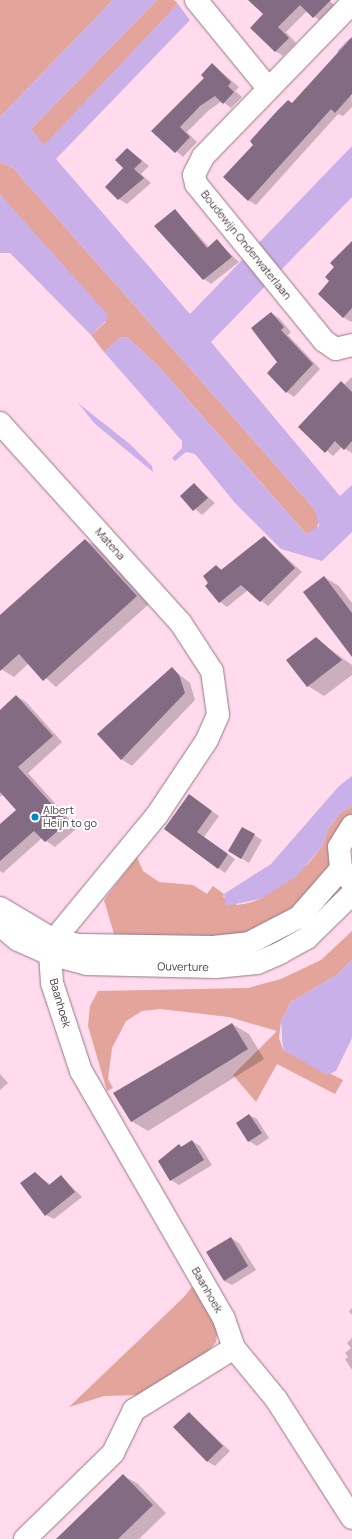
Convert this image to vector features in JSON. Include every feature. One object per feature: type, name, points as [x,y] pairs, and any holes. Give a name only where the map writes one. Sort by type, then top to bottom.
[{"type":"street","points":[[196,0],[268,88]]},
{"type":"street","name":"Boudewijn Onderwaterlaan","points":[[349,6],[202,157],[194,174],[196,184],[324,341],[336,349],[352,346]]},
{"type":"street","name":"Matena","points":[[0,424],[180,622],[212,671],[218,715],[207,740],[157,815],[52,947]]},
{"type":"street","points":[[347,875],[339,847],[352,826]]},
{"type":"street","name":"Ouverture","points":[[0,908],[52,947],[80,945],[146,947],[249,943],[299,917],[347,875]]},
{"type":"street","name":"Ouverture","points":[[0,925],[18,940],[52,947],[108,966],[216,967],[257,963],[307,938],[352,894]]},
{"type":"street","name":"Baanhoek","points":[[52,947],[52,983],[81,1071],[224,1319],[234,1348],[276,1399],[352,1518]]},
{"type":"street","points":[[25,1539],[113,1453],[134,1410],[234,1348]]},
{"type":"shaded area","points":[[0,0],[113,0],[0,117]]},
{"type":"shaded area","points":[[113,0],[157,0],[31,129],[44,145],[178,4],[190,20],[56,159],[190,314],[352,146],[352,197],[211,342],[340,496],[352,485],[352,532],[322,561],[281,549],[235,503],[195,454],[186,452],[175,461],[172,458],[182,448],[182,441],[104,352],[120,338],[127,337],[159,367],[306,534],[319,526],[315,510],[13,168],[0,162],[0,117]]},
{"type":"shaded area","points":[[157,0],[174,0],[178,4],[44,146],[31,129]]},
{"type":"shaded area","points":[[0,162],[13,168],[315,510],[319,519],[316,531],[307,535],[159,367],[127,337],[120,338],[104,352],[91,335],[106,322],[0,194]]},
{"type":"shaded area","points":[[0,194],[108,315],[106,321],[91,335],[10,253],[0,253]]},
{"type":"shaded area","points":[[78,403],[131,445],[152,466],[153,472],[95,424]]},
{"type":"shaded area","points":[[352,776],[352,806],[341,812],[328,829],[323,845],[297,876],[260,899],[226,906],[224,894],[271,864],[339,786]]},
{"type":"shaded area","points":[[352,806],[352,820],[333,867],[300,908],[241,936],[116,941],[104,900],[137,857],[143,871],[159,882],[193,885],[207,894],[213,886],[224,894],[223,897],[237,905],[249,903],[260,899],[308,864],[323,845],[328,829],[341,812]]},
{"type":"shaded area","points":[[352,931],[352,960],[338,974],[291,1002],[281,1021],[279,1038],[283,1050],[343,1080],[335,1094],[277,1064],[256,1102],[233,1075],[277,1031],[229,1017],[160,1009],[142,1011],[126,1021],[112,1048],[108,1079],[113,1088],[107,1091],[88,1026],[90,1006],[98,991],[248,988],[281,979],[321,960]]},
{"type":"shaded area","points":[[352,960],[352,1038],[336,1071],[327,1075],[283,1050],[281,1021],[291,1002],[338,974]]},
{"type":"shaded area","points":[[198,1279],[218,1325],[216,1342],[206,1354],[141,1395],[104,1396],[69,1407],[184,1297]]},
{"type":"building","points":[[248,0],[331,0],[313,18],[300,5],[278,27],[289,38],[275,52],[250,28],[263,14]]},
{"type":"building","points":[[352,37],[352,94],[335,113],[331,109],[248,201],[223,177],[253,145],[250,141],[277,111],[288,100],[292,103]]},
{"type":"building","points":[[212,63],[231,82],[228,86],[234,92],[223,104],[215,96],[200,106],[180,127],[190,137],[175,153],[151,131],[204,78],[201,75]]},
{"type":"building","points":[[127,148],[142,161],[134,169],[144,178],[118,200],[105,187],[123,168],[115,160]]},
{"type":"building","points":[[175,209],[207,248],[217,239],[232,257],[203,280],[154,226]]},
{"type":"building","points":[[352,241],[352,308],[343,318],[318,294],[329,281],[325,277],[334,267],[330,263]]},
{"type":"building","points":[[271,312],[284,327],[281,330],[313,364],[286,393],[267,373],[277,362],[251,328]]},
{"type":"building","points":[[341,381],[352,392],[352,441],[344,450],[335,441],[325,453],[298,427]]},
{"type":"building","points":[[194,483],[208,498],[193,511],[180,496]]},
{"type":"building","points":[[264,536],[295,568],[260,602],[241,585],[219,603],[205,586],[208,583],[203,576],[216,565],[221,570]]},
{"type":"building","points":[[85,539],[137,596],[43,681],[19,654],[0,671],[0,615]]},
{"type":"building","points":[[324,576],[352,613],[352,657],[303,592]]},
{"type":"building","points":[[316,637],[342,660],[307,687],[286,660]]},
{"type":"building","points":[[172,667],[179,675],[185,693],[121,760],[97,734]]},
{"type":"building","points":[[16,695],[53,736],[18,767],[68,822],[45,842],[34,831],[0,861],[0,824],[16,810],[0,792],[0,710]]},
{"type":"building","points":[[189,794],[212,811],[197,832],[228,854],[218,869],[164,829]]},
{"type":"building","points":[[242,827],[255,834],[241,859],[228,851]]},
{"type":"building","points":[[232,1023],[248,1049],[131,1122],[113,1093]]},
{"type":"building","points":[[249,1114],[262,1133],[248,1142],[236,1123]]},
{"type":"building","points":[[192,1140],[204,1160],[170,1181],[158,1161],[179,1144],[181,1147]]},
{"type":"building","points":[[35,1172],[49,1185],[61,1175],[75,1192],[45,1216],[20,1183]]},
{"type":"building","points":[[231,1237],[248,1266],[224,1281],[206,1252]]},
{"type":"building","points":[[189,1412],[223,1446],[207,1462],[173,1427]]},
{"type":"building","points":[[123,1474],[153,1505],[118,1539],[56,1539]]},
{"type":"place","name":"Albert Heijn to go","points":[[35,817]]}]
